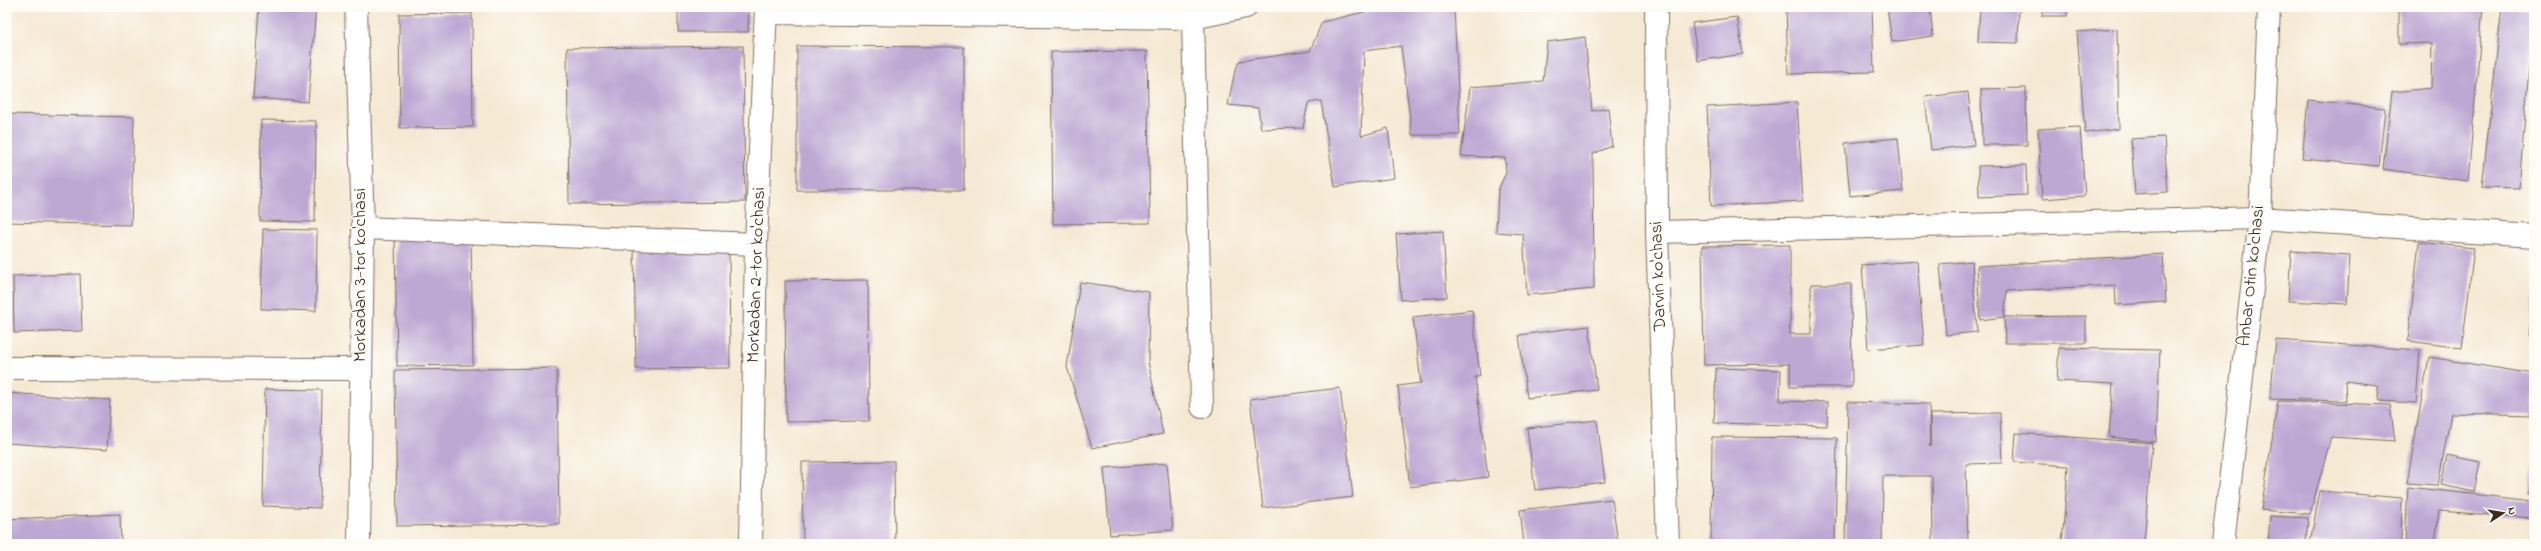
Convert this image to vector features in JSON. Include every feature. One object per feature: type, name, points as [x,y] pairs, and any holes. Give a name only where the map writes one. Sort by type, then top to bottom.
[{"type":"street","name":"Morkadan 3-tor ko'chasi","points":[[356,7],[363,228],[360,369],[359,544]]},
{"type":"street","points":[[766,10],[1194,12],[1246,7]]},
{"type":"street","name":"Darvin ko'chasi","points":[[1656,7],[1657,232],[1668,544]]},
{"type":"street","name":"Anbar Otin ko'chasi","points":[[2223,544],[2260,218],[2269,7]]},
{"type":"street","name":"Morkadan 2-tor ko'chasi","points":[[751,544],[756,244],[766,10]]},
{"type":"street","points":[[1194,12],[1202,407]]},
{"type":"street","points":[[1657,232],[2260,218],[2534,236]]},
{"type":"street","points":[[363,228],[756,244]]},
{"type":"street","points":[[7,368],[360,369]]},
{"type":"building","points":[[259,7],[316,7],[308,102],[253,98]]},
{"type":"building","points":[[678,7],[749,7],[748,32],[678,32]]},
{"type":"building","points":[[1385,7],[1454,7],[1460,135],[1412,135],[1401,46],[1364,51],[1361,136],[1388,128],[1394,178],[1335,187],[1321,101],[1308,103],[1303,128],[1261,129],[1258,108],[1228,105],[1234,75],[1239,61],[1310,51],[1322,22]]},
{"type":"building","points":[[1786,7],[1872,7],[1874,72],[1788,74]]},
{"type":"building","points":[[1887,7],[1930,7],[1933,36],[1892,42]]},
{"type":"building","points":[[1980,7],[2019,7],[2018,43],[1978,42]]},
{"type":"building","points":[[2042,7],[2067,7],[2067,16],[2042,16]]},
{"type":"building","points":[[2399,7],[2483,7],[2468,181],[2383,169],[2392,92],[2431,88],[2432,43],[2399,44]]},
{"type":"building","points":[[2502,7],[2534,7],[2519,188],[2482,187]]},
{"type":"building","points":[[472,13],[473,127],[400,128],[399,14]]},
{"type":"building","points":[[1737,17],[1743,54],[1698,61],[1692,23]]},
{"type":"building","points":[[2117,29],[2119,129],[2085,133],[2077,32]]},
{"type":"building","points":[[1585,37],[1592,111],[1608,108],[1612,146],[1593,154],[1594,289],[1527,295],[1523,234],[1496,232],[1498,190],[1506,173],[1505,158],[1461,156],[1470,87],[1543,81],[1547,42]]},
{"type":"building","points":[[743,46],[745,202],[569,204],[567,48]]},
{"type":"building","points":[[797,46],[964,47],[964,190],[797,190]]},
{"type":"building","points":[[1147,51],[1150,223],[1053,224],[1051,52]]},
{"type":"building","points":[[2026,88],[2027,145],[1982,145],[1981,89]]},
{"type":"building","points":[[1968,92],[1974,145],[1931,150],[1925,97]]},
{"type":"building","points":[[2308,100],[2385,108],[2379,166],[2302,159]]},
{"type":"building","points":[[1797,102],[1803,201],[1711,206],[1707,107]]},
{"type":"building","points":[[7,114],[134,117],[131,225],[7,222]]},
{"type":"building","points":[[261,120],[316,121],[315,222],[260,221]]},
{"type":"building","points":[[2080,127],[2085,196],[2042,199],[2038,129]]},
{"type":"building","points":[[2164,137],[2168,192],[2135,194],[2131,139]]},
{"type":"building","points":[[1898,138],[1903,191],[1850,196],[1845,143]]},
{"type":"building","points":[[2026,165],[2027,195],[1979,197],[1978,166]]},
{"type":"building","points":[[263,229],[317,230],[316,311],[261,309]]},
{"type":"building","points":[[1443,231],[1447,297],[1401,300],[1396,234]]},
{"type":"building","points":[[471,235],[473,365],[397,366],[395,236]]},
{"type":"building","points":[[2419,242],[2474,248],[2462,348],[2408,341]]},
{"type":"building","points":[[1790,245],[1790,334],[1811,334],[1811,284],[1851,284],[1852,387],[1790,387],[1790,364],[1704,365],[1702,246]]},
{"type":"building","points":[[729,249],[730,368],[636,369],[634,250]]},
{"type":"building","points":[[2291,251],[2350,255],[2347,304],[2288,301]]},
{"type":"building","points":[[2163,254],[2166,302],[2116,305],[2115,285],[2007,291],[2004,317],[1980,320],[1977,266]]},
{"type":"building","points":[[1917,261],[1924,345],[1868,349],[1862,265]]},
{"type":"building","points":[[1972,261],[1977,332],[1946,335],[1940,264]]},
{"type":"building","points":[[80,274],[82,331],[14,333],[13,276]]},
{"type":"building","points":[[868,280],[869,421],[786,422],[785,281]]},
{"type":"building","points":[[1080,282],[1149,292],[1148,361],[1163,434],[1092,448],[1067,367]]},
{"type":"building","points":[[2533,297],[2534,335],[2529,335]]},
{"type":"building","points":[[1472,310],[1480,376],[1475,377],[1488,477],[1410,487],[1398,386],[1421,383],[1413,317]]},
{"type":"building","points":[[2086,316],[2086,343],[2005,343],[2004,317]]},
{"type":"building","points":[[1589,326],[1597,390],[1527,398],[1519,335]]},
{"type":"building","points":[[2276,340],[2420,350],[2416,403],[2380,401],[2377,385],[2345,381],[2346,401],[2270,399]]},
{"type":"building","points":[[2059,348],[2160,350],[2156,442],[2109,437],[2113,384],[2057,381]]},
{"type":"building","points":[[2429,357],[2534,374],[2534,415],[2451,413],[2438,485],[2407,483]]},
{"type":"building","points":[[557,368],[559,524],[397,526],[395,370]]},
{"type":"building","points":[[1716,368],[1781,370],[1780,401],[1828,402],[1827,426],[1714,423]]},
{"type":"building","points":[[1340,388],[1353,497],[1263,508],[1250,399]]},
{"type":"building","points":[[265,389],[322,390],[320,508],[263,506]]},
{"type":"building","points":[[7,393],[110,400],[107,450],[7,443]]},
{"type":"building","points":[[2278,401],[2390,405],[2395,441],[2331,437],[2310,514],[2261,510]]},
{"type":"building","points":[[1848,402],[1929,404],[1930,447],[1930,414],[2000,413],[2002,463],[1966,464],[1968,544],[1933,544],[1932,476],[1883,476],[1882,544],[1845,544]]},
{"type":"building","points":[[1597,420],[1605,482],[1535,490],[1527,428]]},
{"type":"building","points":[[2016,433],[2152,443],[2144,544],[2062,544],[2068,466],[2014,462]]},
{"type":"building","points":[[1712,437],[1837,438],[1835,544],[1711,544]]},
{"type":"building","points":[[2447,455],[2480,462],[2474,492],[2441,485]]},
{"type":"building","points":[[894,461],[895,544],[803,544],[802,462]]},
{"type":"building","points":[[1167,463],[1173,530],[1110,535],[1104,468]]},
{"type":"building","points":[[2533,466],[2534,493],[2529,494]]},
{"type":"building","points":[[2408,487],[2534,501],[2534,544],[2528,544],[2532,518],[2439,511],[2435,544],[2405,544]]},
{"type":"building","points":[[2320,491],[2402,498],[2401,544],[2310,542]]},
{"type":"building","points":[[1612,499],[1618,544],[1524,544],[1520,510]]},
{"type":"building","points":[[120,514],[121,544],[7,544],[7,519]]},
{"type":"building","points":[[2270,516],[2308,518],[2306,544],[2268,544]]}]
